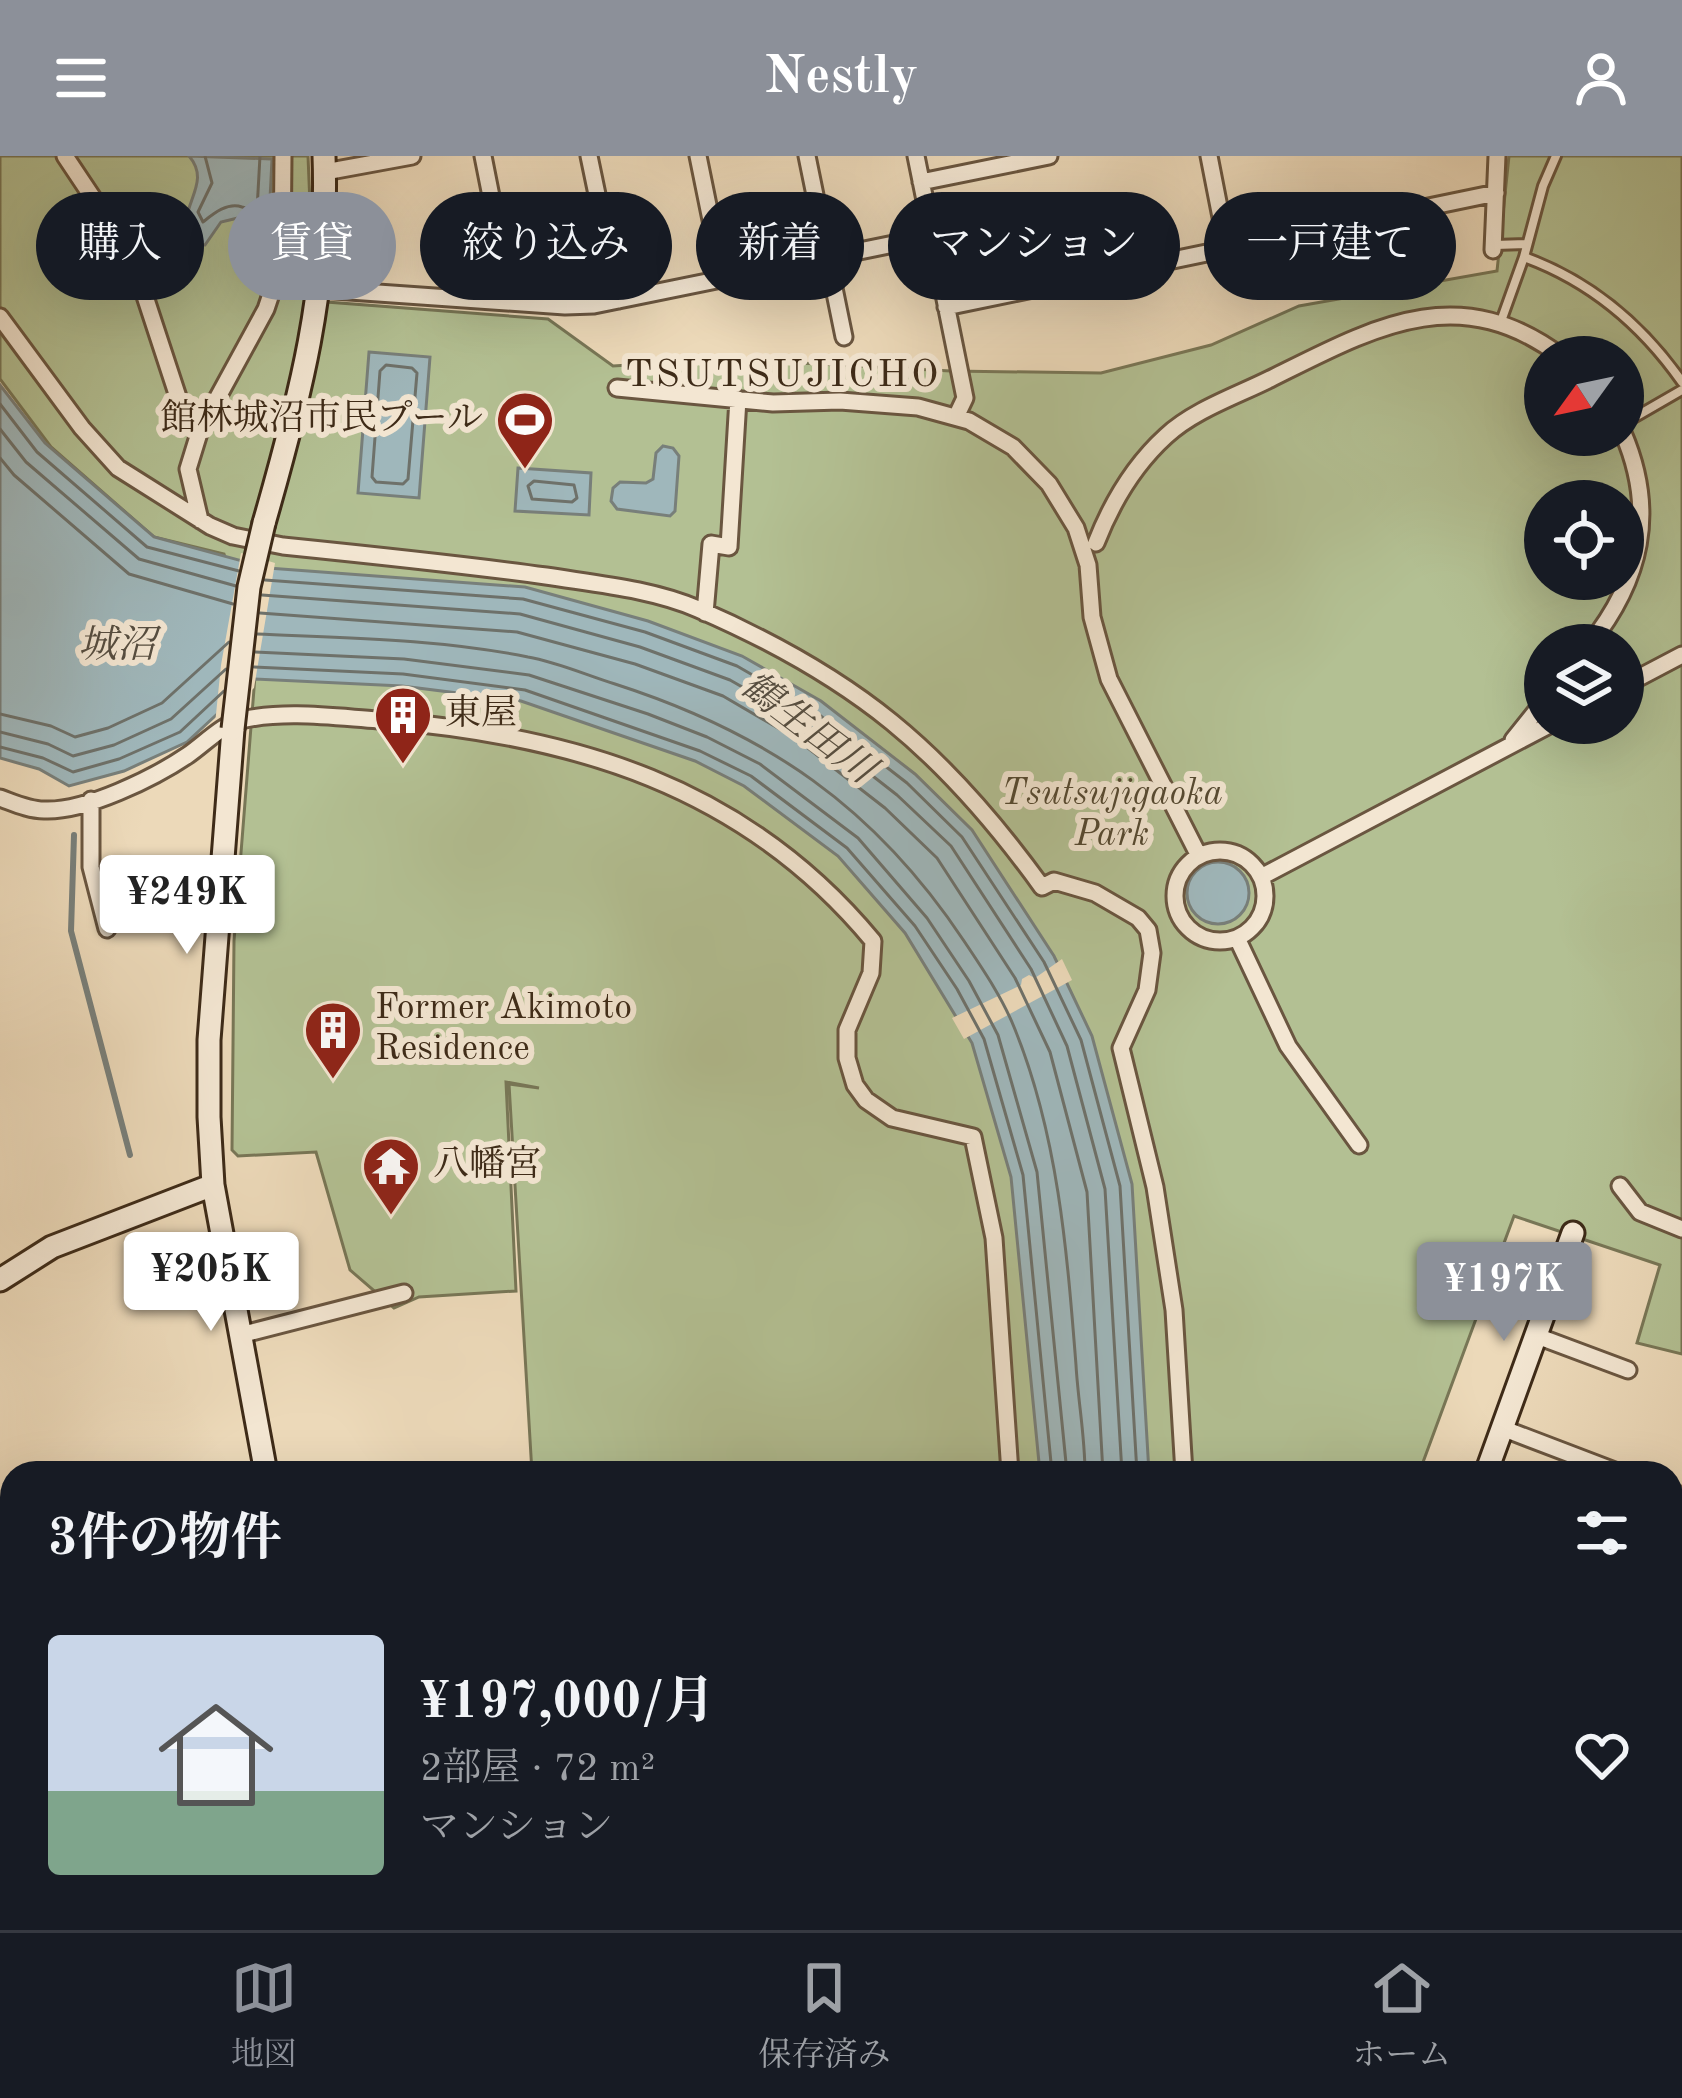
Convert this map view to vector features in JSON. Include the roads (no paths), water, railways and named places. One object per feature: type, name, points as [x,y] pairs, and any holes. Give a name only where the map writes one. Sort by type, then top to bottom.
[{"type":"street","points":[[65,156],[126,252],[151,310],[180,403],[200,430]]},
{"type":"street","points":[[200,520],[188,469],[200,430],[266,309],[277,277],[284,240],[283,156]]},
{"type":"street","points":[[325,164],[412,156]]},
{"type":"street","points":[[483,156],[512,302]]},
{"type":"street","points":[[589,156],[596,192]]},
{"type":"street","points":[[698,156],[705,192]]},
{"type":"street","points":[[807,156],[814,192]]},
{"type":"street","points":[[916,156],[923,192]]},
{"type":"street","points":[[921,182],[1049,156]]},
{"type":"street","points":[[1209,156],[1216,192]]},
{"type":"street","points":[[1493,248],[1497,156]]},
{"type":"street","points":[[1456,201],[1496,193]]},
{"type":"street","points":[[946,307],[1204,253]]},
{"type":"street","points":[[396,294],[565,306],[619,300]]},
{"type":"street","points":[[264,1461],[213,1185],[209,1040],[232,729],[249,587],[302,390],[319,300]]},
{"type":"street","points":[[836,300],[844,338]]},
{"type":"street","points":[[945,300],[965,398],[956,417]]},
{"type":"street","points":[[1096,543],[1130,476],[1183,422],[1376,327],[1438,316],[1500,325],[1527,336]]},
{"type":"street","points":[[0,317],[82,428],[118,467],[200,520],[233,536],[266,543],[586,582],[649,594],[705,613],[820,670],[894,720],[991,817],[1042,887],[1054,881],[1095,893],[1138,918],[1148,930],[1152,953],[1148,990],[1121,1048],[1155,1187],[1174,1310],[1183,1461]]},
{"type":"street","points":[[617,388],[773,403],[898,405],[956,417],[992,433],[1023,456],[1064,505],[1088,565],[1092,617],[1108,679],[1199,856]]},
{"type":"street","points":[[705,613],[711,544],[728,547],[738,399]]},
{"type":"street","points":[[1604,624],[1621,601],[1639,543],[1640,495],[1629,456]]},
{"type":"street","points":[[1644,675],[1682,656]]},
{"type":"street","points":[[0,798],[40,811],[92,800],[183,758],[236,721],[331,716],[455,726],[550,746],[672,786],[718,807],[758,833],[838,899],[873,940],[871,973],[847,1030],[847,1058],[855,1085],[866,1100],[892,1118],[973,1137],[994,1238],[1009,1461]]},
{"type":"street","points":[[1508,747],[1524,727]]},
{"type":"street","points":[[1261,877],[1524,738]]},
{"type":"street","points":[[92,800],[92,867],[107,929]]},
{"type":"street","points":[[1230,852],[1251,863],[1261,877],[1264,908],[1251,929],[1237,938],[1204,938],[1179,915],[1178,878],[1199,856],[1230,852]]},
{"type":"street","points":[[1237,938],[1288,1046],[1359,1145]]},
{"type":"street","points":[[4,1268],[213,1185]]},
{"type":"street","points":[[1620,1186],[1640,1212],[1682,1226]]},
{"type":"street","points":[[1490,1461],[1573,1232]]},
{"type":"street","points":[[240,1335],[404,1294]]},
{"type":"street","points":[[1537,1336],[1628,1370]]},
{"type":"street","points":[[1502,1428],[1589,1461]]},
{"type":"lane","points":[[1500,325],[1556,156]]},
{"type":"lane","points":[[1493,248],[1527,244]]},
{"type":"lane","points":[[1524,257],[1563,274],[1612,305],[1654,345],[1682,386],[1644,410]]},
{"type":"water","points":[[189,156],[272,159],[270,192],[228,192],[228,220],[221,222],[205,245],[204,192],[195,192],[196,167]]},
{"type":"water","points":[[369,352],[430,357],[419,498],[358,493]]},
{"type":"water","points":[[0,385],[45,443],[154,537],[268,568],[525,587],[648,621],[742,656],[821,701],[915,774],[972,830],[1054,956],[1092,1036],[1132,1184],[1148,1461],[1039,1461],[1011,1177],[972,1043],[905,933],[838,856],[744,786],[695,761],[521,701],[402,686],[255,679],[187,742],[124,771],[69,786],[39,769],[0,758]]},
{"type":"water","points":[[663,446],[673,448],[679,456],[675,511],[670,516],[617,509],[611,501],[613,488],[620,482],[653,479],[656,453]]},
{"type":"water","points":[[518,468],[591,473],[589,515],[515,511]]},
{"type":"water","points":[[1218,862],[1240,871],[1249,893],[1240,915],[1218,924],[1196,915],[1187,893],[1196,871]]},
{"type":"waterway","points":[[74,835],[71,931],[130,1155]]},
{"type":"place","name":"館林城沼市民プール","points":[[525,471]]},
{"type":"place","name":"東屋","points":[[403,766]]},
{"type":"place","name":"Former Akimoto Residence","points":[[333,1081]]},
{"type":"place","name":"八幡宮","points":[[391,1217]]},
{"type":"district","name":"TSUTSUJICHO","points":[[783,375]]},
{"type":"water label","name":"城沼","points":[[117,646]]},
{"type":"water label","name":"鶴生田川","points":[[807,729]]},
{"type":"park label","name":"Tsutsujigaoka Park","points":[[1112,816]]}]
